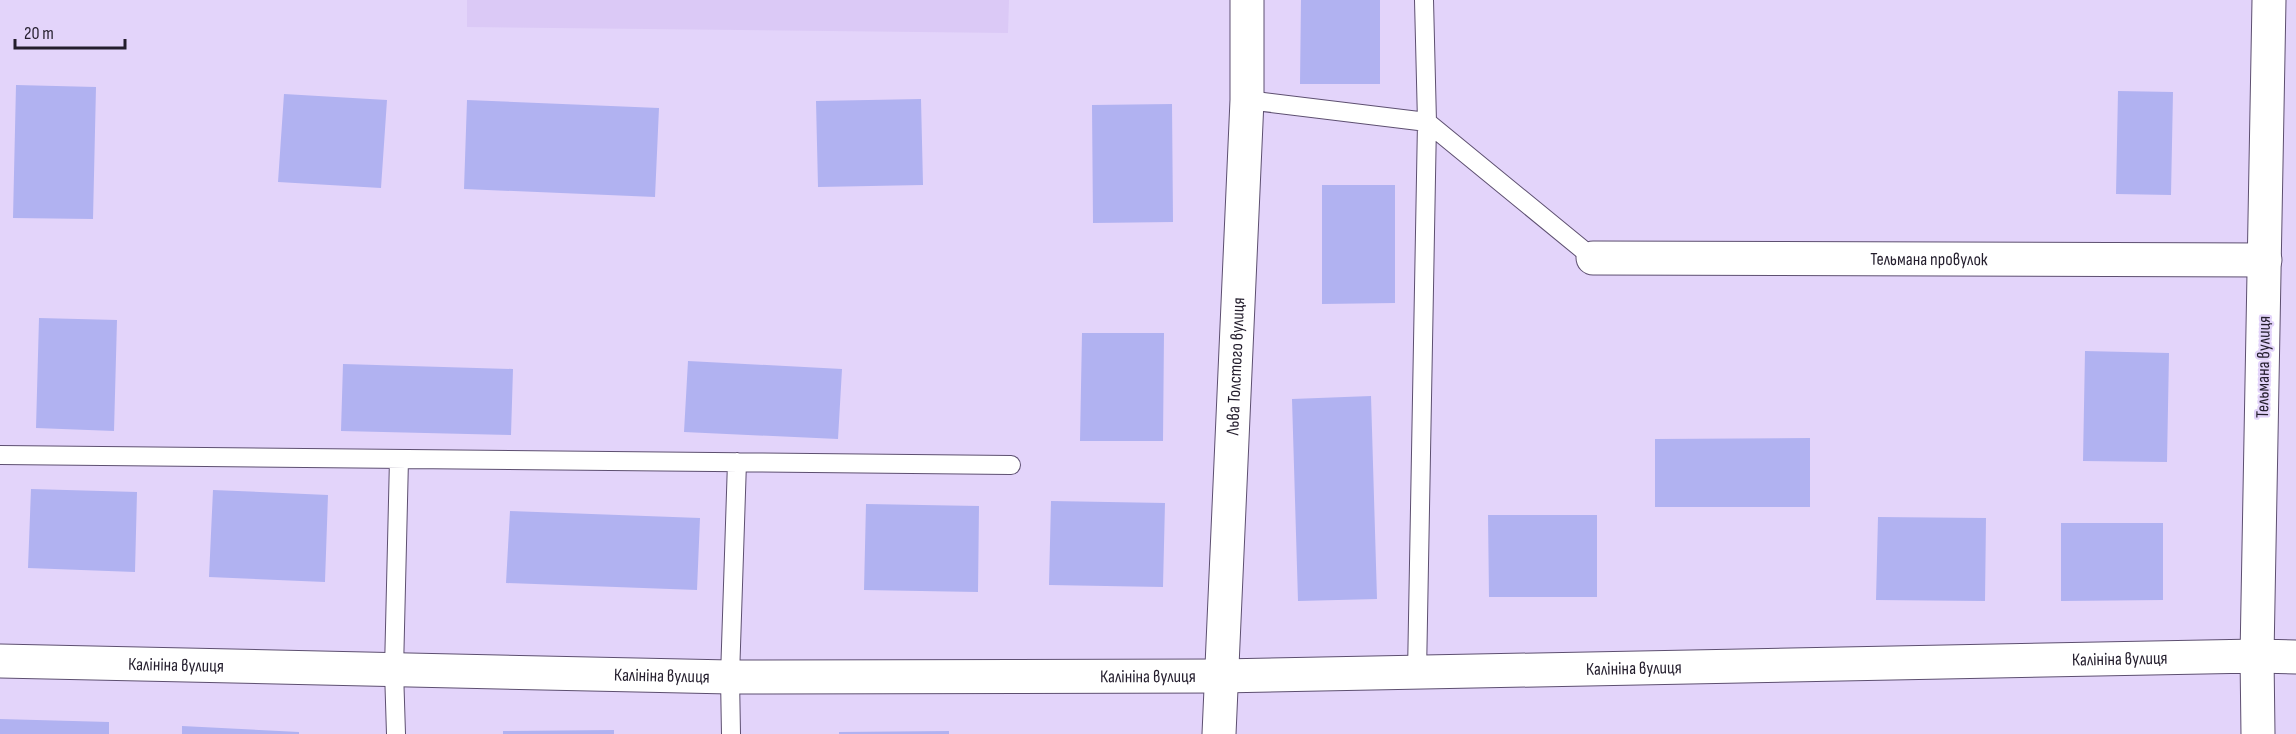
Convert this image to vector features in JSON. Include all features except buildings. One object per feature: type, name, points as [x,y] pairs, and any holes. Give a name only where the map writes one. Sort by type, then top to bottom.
[{"type":"street","name":"Льва Толстого вулиця","points":[[1219,734],[1247,100],[1247,0]]},
{"type":"street","name":"Тельмана вулиця","points":[[2258,734],[2257,656],[2269,0]]},
{"type":"street","name":"Тельмана провулок","points":[[1593,258],[2265,260]]},
{"type":"street","name":"Калініна вулиця","points":[[0,661],[730,677],[1417,674],[2296,657]]},
{"type":"lane","points":[[1417,674],[1427,122],[1424,0]]},
{"type":"lane","points":[[1247,100],[1427,122],[1593,258]]},
{"type":"lane","points":[[0,454],[1011,465]]},
{"type":"lane","points":[[396,734],[394,670],[399,459]]},
{"type":"lane","points":[[732,734],[730,677],[736,462]]},
{"type":"shaded area","points":[[467,0],[1009,0],[1008,33],[467,27]]}]
